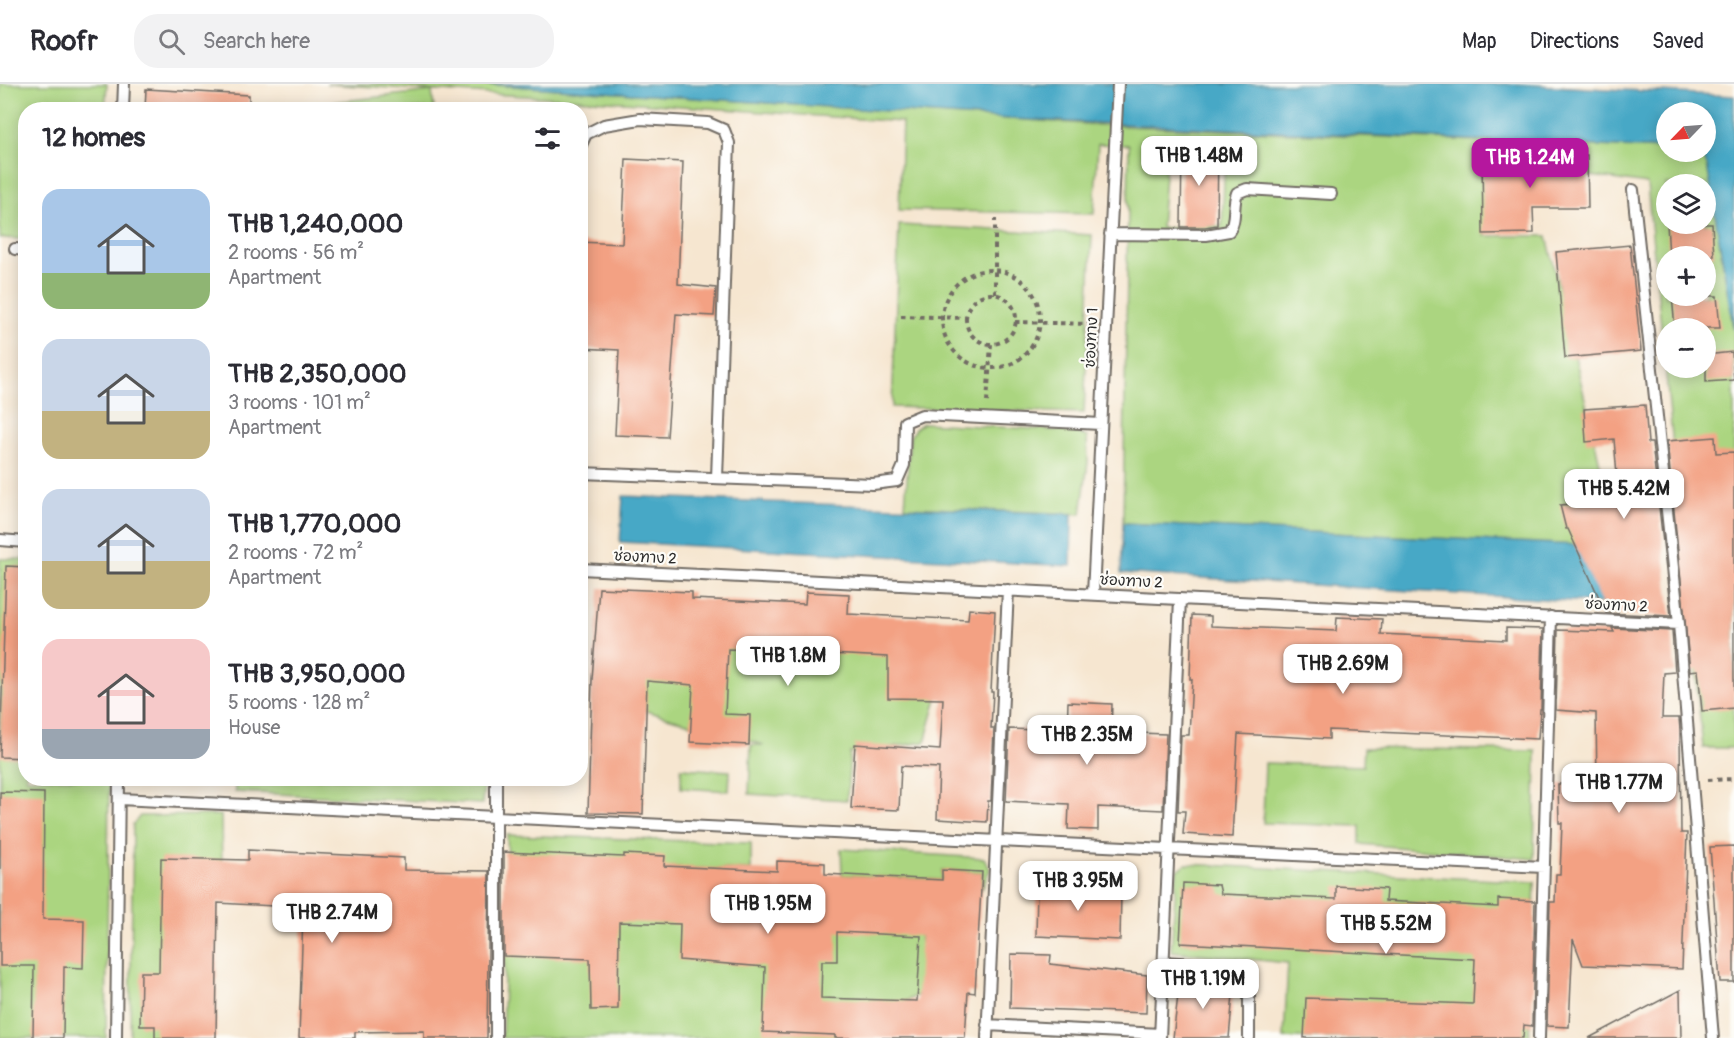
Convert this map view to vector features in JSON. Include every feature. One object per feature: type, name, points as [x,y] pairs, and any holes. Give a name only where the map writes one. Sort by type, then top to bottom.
[{"type":"lane","points":[[123,102],[124,84]]},
{"type":"lane","name":"ช่องทาง 1","points":[[1093,594],[1118,84]]},
{"type":"lane","points":[[588,133],[604,125],[640,119],[708,123],[724,130],[729,143],[717,478]]},
{"type":"lane","points":[[1110,234],[1206,235],[1229,231],[1234,224],[1234,202],[1237,193],[1247,189],[1331,194]]},
{"type":"lane","points":[[1633,190],[1679,624],[1713,1038]]},
{"type":"lane","points":[[588,473],[873,484],[897,481],[904,465],[905,423],[922,415],[1101,424]]},
{"type":"lane","points":[[0,540],[18,541]]},
{"type":"lane","name":"ช่องทาง 2","points":[[588,569],[1679,624]]},
{"type":"lane","points":[[987,1038],[1008,590]]},
{"type":"lane","points":[[987,1025],[1160,1036],[1180,599]]},
{"type":"lane","points":[[1539,1038],[1551,617]]},
{"type":"lane","points":[[116,1038],[119,786]]},
{"type":"lane","points":[[496,786],[496,1038]]},
{"type":"lane","points":[[119,800],[1544,867]]},
{"type":"lane","points":[[1163,962],[1227,966],[1244,972],[1249,983],[1249,1038]]},
{"type":"path","points":[[995,219],[995,294]]},
{"type":"path","points":[[989,269],[1005,271],[1019,278],[1030,289],[1038,303],[1040,323],[1038,334],[1030,348],[1019,359],[1005,366],[989,368],[973,365],[958,356],[948,343],[942,327],[942,318],[947,294],[958,281],[973,272],[989,269]]},
{"type":"path","points":[[995,294],[1010,303],[1014,310],[1015,322],[1011,334],[1006,339],[991,344],[976,339],[970,334],[966,318],[967,310],[978,297],[995,294]]},
{"type":"path","points":[[901,316],[966,318]]},
{"type":"path","points":[[1015,322],[1106,325]]},
{"type":"path","points":[[986,418],[991,344]]},
{"type":"path","points":[[1692,781],[1734,778]]},
{"type":"green space","points":[[0,84],[107,84],[106,102],[18,102],[18,239],[0,238]]},
{"type":"green space","points":[[326,84],[482,84],[1101,125],[1656,149],[1656,162],[1706,162],[1708,174],[1656,174],[1656,234],[1716,234],[1716,221],[1734,332],[1734,748],[1703,748],[1666,378],[1716,378],[1716,318],[1660,318],[1659,306],[1716,306],[1716,246],[1656,246],[1656,275],[1647,184],[1571,173],[1570,148],[1482,146],[1485,236],[1547,236],[1613,520],[1601,579],[1591,580],[1578,545],[1123,523],[1129,145],[1098,144],[1094,214],[899,210],[902,122]],"holes":[[[1188,137],[1226,139],[1222,226],[1161,228],[1167,147]]]},
{"type":"green space","points":[[432,91],[433,102],[335,102]]},
{"type":"green space","points":[[899,225],[1092,235],[1084,413],[892,407]]},
{"type":"green space","points":[[923,423],[1071,431],[1087,437],[1088,462],[1081,514],[905,507],[910,437]]},
{"type":"green space","points":[[0,559],[18,559],[18,786],[109,786],[106,1038],[0,1038]]},
{"type":"green space","points":[[641,631],[951,647],[925,742],[850,753],[847,800],[749,794],[751,745],[764,745],[646,711]]},
{"type":"green space","points":[[1364,748],[1536,751],[1534,859],[1360,844],[1360,826],[1263,823],[1265,763],[1363,766]]},
{"type":"green space","points":[[681,768],[730,771],[729,791],[681,788]]},
{"type":"green space","points":[[235,786],[483,786],[482,804],[235,792]]},
{"type":"green space","points":[[221,815],[222,870],[163,1038],[130,1038],[133,824],[140,816]]},
{"type":"green space","points":[[507,835],[751,843],[751,870],[508,861]]},
{"type":"green space","points":[[841,849],[984,858],[990,869],[982,890],[982,872],[942,870],[942,880],[842,875]]},
{"type":"green space","points":[[1186,864],[1535,882],[1529,1038],[1284,1038],[1288,963],[1171,951],[1177,871]]},
{"type":"green space","points":[[587,898],[917,928],[935,986],[835,1038],[502,1038],[506,928]]},
{"type":"water","points":[[482,84],[1517,84],[1734,96],[1734,332],[1716,221],[1716,174],[1708,174],[1706,162],[1716,162],[1716,102],[1656,102],[1656,149],[1010,119]]},
{"type":"water","points":[[623,496],[1072,514],[1071,566],[620,542]]},
{"type":"water","points":[[1123,523],[1578,545],[1591,579],[1601,579],[1602,603],[1121,573]]},
{"type":"building","points":[[146,89],[249,95],[249,102],[145,102]]},
{"type":"building","points":[[1182,146],[1218,147],[1217,225],[1181,227]]},
{"type":"building","points":[[1587,155],[1588,208],[1533,208],[1534,233],[1483,234],[1482,156]]},
{"type":"building","points":[[626,159],[683,162],[678,284],[716,288],[714,316],[676,314],[667,437],[615,435],[619,350],[588,348],[588,242],[622,244]]},
{"type":"building","points":[[1668,234],[1713,234],[1713,246],[1668,246]]},
{"type":"building","points":[[1630,245],[1641,351],[1565,358],[1556,252]]},
{"type":"building","points":[[1717,296],[1720,328],[1716,328],[1716,318],[1674,318],[1673,306],[1716,306]]},
{"type":"building","points":[[1732,352],[1734,380],[1706,382],[1706,378],[1716,378],[1716,354]]},
{"type":"building","points":[[1645,405],[1648,443],[1652,443],[1671,616],[1606,613],[1568,529],[1566,529],[1560,505],[1619,500],[1614,439],[1586,442],[1584,409]]},
{"type":"building","points":[[1715,437],[1716,453],[1734,452],[1734,708],[1702,711],[1698,670],[1690,671],[1667,441]]},
{"type":"building","points":[[6,566],[18,567],[18,758],[0,757]]},
{"type":"building","points":[[599,588],[692,592],[692,599],[805,604],[806,592],[849,594],[848,614],[968,620],[969,609],[995,611],[991,692],[993,692],[991,728],[994,728],[991,801],[988,801],[987,822],[937,819],[939,768],[901,766],[899,810],[851,808],[855,744],[940,750],[943,699],[888,698],[888,657],[728,649],[725,714],[750,715],[749,745],[690,742],[693,685],[647,681],[643,814],[588,813],[592,679]]},
{"type":"building","points":[[1192,615],[1211,616],[1211,626],[1336,631],[1337,617],[1382,619],[1381,634],[1506,640],[1506,628],[1543,629],[1538,739],[1329,730],[1329,739],[1238,734],[1232,837],[1183,834],[1185,811],[1178,811],[1181,735],[1189,735]]},
{"type":"building","points":[[1612,628],[1672,631],[1675,672],[1664,673],[1662,718],[1679,718],[1680,730],[1681,833],[1687,833],[1682,969],[1583,965],[1573,939],[1569,1027],[1547,1026],[1550,902],[1555,902],[1556,874],[1560,874],[1562,823],[1559,823],[1558,784],[1597,784],[1596,713],[1556,710],[1558,630],[1614,632]]},
{"type":"building","points":[[1068,702],[1112,704],[1111,732],[1166,734],[1163,810],[1098,807],[1098,830],[1068,829],[1069,804],[1006,801],[1009,729],[1067,731]]},
{"type":"building","points":[[0,792],[44,793],[43,919],[84,920],[83,968],[64,967],[63,1038],[33,1038],[34,966],[0,966]]},
{"type":"building","points":[[1734,846],[1734,982],[1720,982],[1710,847]]},
{"type":"building","points":[[248,850],[404,858],[404,870],[489,871],[487,1038],[424,1038],[424,1031],[355,1032],[355,1038],[299,1038],[303,914],[291,914],[291,907],[218,903],[216,1038],[155,1038],[155,1026],[140,1026],[141,972],[159,972],[161,858],[248,860]]},
{"type":"building","points":[[504,852],[624,857],[624,854],[665,856],[664,866],[777,871],[777,861],[825,863],[825,874],[942,880],[942,870],[982,872],[975,993],[968,992],[965,1038],[835,1038],[835,1035],[763,1032],[765,967],[679,960],[680,924],[619,922],[618,1009],[591,1010],[590,959],[504,956]],"holes":[[[837,932],[921,936],[917,1001],[821,998],[822,961],[837,961]]]},
{"type":"building","points":[[1065,878],[1095,879],[1094,892],[1121,893],[1120,940],[1036,936],[1037,888],[1065,889]]},
{"type":"building","points":[[1183,883],[1219,885],[1221,894],[1336,899],[1336,886],[1386,889],[1385,901],[1498,907],[1498,899],[1535,901],[1532,1026],[1524,1025],[1523,1038],[1304,1038],[1306,998],[1473,1004],[1475,959],[1180,943]]},
{"type":"building","points":[[1011,954],[1051,955],[1050,964],[1147,975],[1146,1013],[1010,1008]]},
{"type":"building","points":[[1180,978],[1234,984],[1229,1038],[1173,1038]]},
{"type":"building","points":[[1680,990],[1681,1038],[1589,1038]]}]
